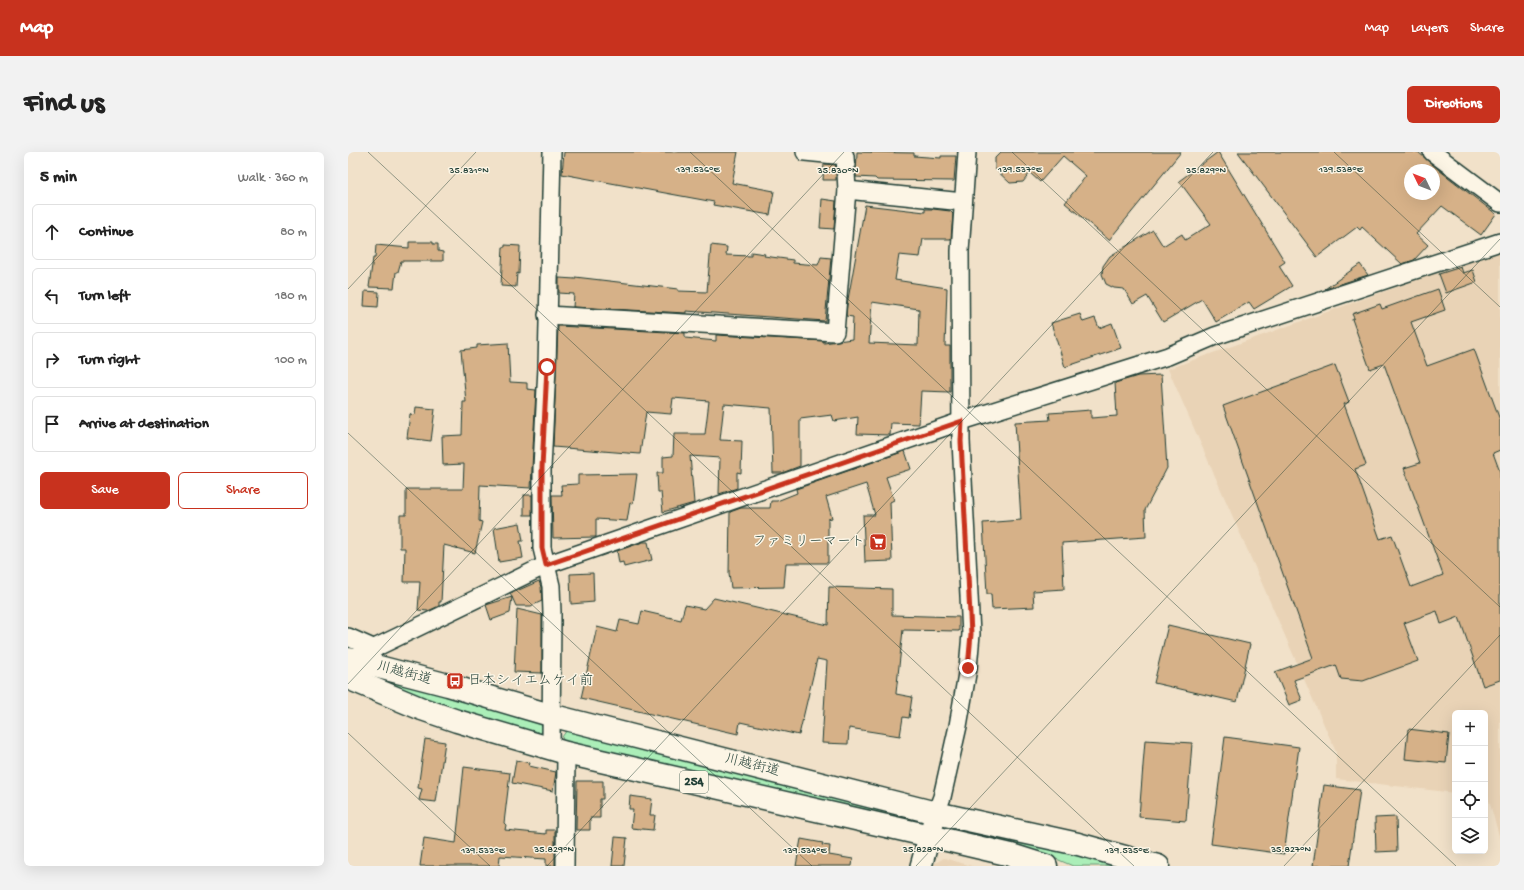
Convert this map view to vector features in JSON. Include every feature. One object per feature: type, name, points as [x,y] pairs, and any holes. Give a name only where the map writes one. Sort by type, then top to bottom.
[{"type":"highway","name":"川越街道","points":[[349,666],[448,685],[550,715],[936,813],[1078,844],[1158,866]]},
{"type":"highway","name":"川越街道","points":[[349,666],[422,709],[558,751],[1011,855],[1046,866]]},
{"type":"street","points":[[552,152],[547,315],[547,367],[542,468],[542,548],[551,586],[552,613],[550,715],[558,751],[565,866]]},
{"type":"street","points":[[547,315],[835,332],[846,190],[845,156],[805,152]]},
{"type":"street","points":[[921,866],[942,797],[958,726],[968,668],[971,634],[961,441],[960,251],[962,202],[967,152]]},
{"type":"street","points":[[1432,152],[1500,203]]},
{"type":"street","points":[[846,190],[962,202]]},
{"type":"street","points":[[349,666],[375,649],[546,565],[962,421],[1168,356],[1215,336],[1500,242]]},
{"type":"street","points":[[348,637],[375,649]]},
{"type":"shaded area","points":[[1500,250],[1500,839],[1488,797],[1488,710],[1452,710],[1452,793],[1336,779],[1336,752],[1168,369]]},
{"type":"shaded area","points":[[944,858],[972,866],[930,866]]},
{"type":"green space","points":[[368,673],[544,724],[543,730],[538,736],[426,702],[366,674]]},
{"type":"green space","points":[[569,727],[918,817],[920,821],[917,825],[564,743],[562,737]]},
{"type":"green space","points":[[968,826],[1130,866],[1073,866],[1054,858],[967,833]]},
{"type":"building","points":[[564,152],[738,152],[732,183],[774,191],[770,215],[713,205],[714,202],[562,174]]},
{"type":"building","points":[[857,152],[914,153],[914,156],[941,158],[941,156],[956,156],[954,181],[877,180],[875,178],[856,177]]},
{"type":"building","points":[[1001,152],[1181,152],[1109,240],[1065,203],[1086,176],[1063,156],[1040,182],[1030,173],[1023,182],[1010,183],[995,169],[995,158]]},
{"type":"building","points":[[1218,152],[1285,262],[1279,266],[1292,286],[1254,309],[1249,302],[1216,322],[1202,299],[1163,322],[1147,296],[1133,304],[1124,289],[1114,288],[1106,284],[1102,274],[1103,266],[1110,256],[1153,230],[1163,246],[1182,234],[1185,240],[1211,224],[1179,181]]},
{"type":"building","points":[[1238,152],[1418,152],[1432,164],[1404,164],[1404,200],[1440,200],[1440,171],[1496,214],[1481,235],[1442,206],[1416,234],[1428,245],[1414,260],[1402,264],[1362,227],[1360,230],[1357,227],[1317,257]]},
{"type":"building","points":[[824,164],[836,165],[836,180],[823,180]]},
{"type":"building","points":[[822,199],[836,201],[834,229],[820,228]]},
{"type":"building","points":[[865,205],[925,212],[925,209],[933,209],[950,211],[953,214],[951,239],[923,239],[920,257],[899,255],[895,280],[947,288],[945,346],[950,346],[950,392],[921,391],[919,424],[891,423],[890,435],[857,434],[858,417],[834,421],[832,415],[800,419],[800,466],[782,473],[773,473],[771,408],[724,404],[720,440],[742,441],[741,473],[737,472],[737,488],[719,494],[720,458],[690,456],[694,503],[663,512],[661,492],[658,492],[657,473],[663,473],[663,457],[673,456],[674,434],[705,434],[709,401],[673,398],[671,414],[646,412],[640,454],[553,447],[558,326],[685,333],[685,338],[716,341],[716,335],[824,341],[824,343],[852,339],[853,317],[846,316]],"holes":[[[872,302],[919,309],[918,345],[869,343]]]},
{"type":"building","points":[[409,242],[433,242],[433,244],[438,244],[438,251],[443,252],[443,261],[401,261],[398,272],[396,272],[394,288],[369,287],[376,245],[409,248]]},
{"type":"building","points":[[505,245],[520,246],[519,274],[517,273],[516,287],[501,286],[503,247],[505,247]]},
{"type":"building","points":[[711,245],[727,247],[726,255],[751,256],[751,252],[765,254],[764,256],[793,260],[793,263],[818,265],[821,257],[831,258],[825,321],[686,311],[686,313],[573,307],[574,294],[559,293],[559,278],[575,279],[575,277],[678,289],[678,291],[707,292]]},
{"type":"building","points":[[1360,264],[1368,275],[1325,289]]},
{"type":"building","points":[[1461,267],[1463,273],[1473,270],[1477,282],[1446,293],[1439,274]]},
{"type":"building","points":[[1438,289],[1445,310],[1411,322],[1427,366],[1474,349],[1500,420],[1500,450],[1493,453],[1500,472],[1500,680],[1483,686],[1459,617],[1441,624],[1437,611],[1404,623],[1418,661],[1363,681],[1341,679],[1336,665],[1294,680],[1302,700],[1289,705],[1275,672],[1313,658],[1223,406],[1335,365],[1349,402],[1344,404],[1366,465],[1355,469],[1380,539],[1392,535],[1411,587],[1443,575],[1404,468],[1420,463],[1384,364],[1370,369],[1352,319],[1354,318],[1352,314],[1380,304],[1382,309]]},
{"type":"building","points":[[365,291],[379,292],[378,307],[364,306]]},
{"type":"building","points":[[1080,314],[1083,322],[1095,318],[1099,328],[1112,323],[1121,348],[1065,367],[1051,323]]},
{"type":"building","points":[[508,343],[510,382],[527,383],[527,389],[536,390],[531,488],[480,485],[479,521],[482,522],[475,553],[444,545],[441,602],[439,602],[439,606],[428,611],[418,610],[420,582],[404,582],[405,548],[400,548],[400,515],[406,515],[406,489],[463,489],[464,464],[443,465],[442,436],[462,435],[463,402],[466,402],[461,350],[477,348],[477,345]]},
{"type":"building","points":[[1161,375],[1167,468],[1145,510],[1146,537],[1062,543],[1064,589],[1033,591],[1034,607],[992,609],[991,594],[987,594],[983,523],[1021,520],[1015,422],[1050,420],[1049,413],[1091,410],[1091,418],[1117,416],[1115,383],[1138,376]]},
{"type":"building","points":[[416,407],[435,409],[431,441],[407,438],[410,414],[415,415]]},
{"type":"building","points":[[905,451],[911,469],[886,477],[894,500],[890,502],[892,561],[865,562],[863,515],[875,515],[866,484],[826,497],[832,518],[828,519],[828,563],[786,563],[784,587],[731,588],[729,573],[730,512],[741,508],[770,508],[771,501],[777,501],[797,493],[796,489]]},
{"type":"building","points":[[637,474],[633,504],[630,503],[627,521],[596,519],[596,537],[553,538],[552,495],[562,495],[561,485],[578,484],[578,475]]},
{"type":"building","points":[[524,495],[532,495],[532,515],[524,515]]},
{"type":"building","points":[[520,523],[523,541],[520,541],[523,558],[499,562],[494,528]]},
{"type":"building","points":[[643,542],[648,542],[652,560],[624,567],[623,562],[619,563],[617,551]]},
{"type":"building","points":[[593,573],[594,602],[571,604],[570,574]]},
{"type":"building","points":[[539,581],[542,601],[531,606],[516,606],[510,594]]},
{"type":"building","points":[[829,587],[892,589],[892,615],[959,617],[959,631],[903,630],[896,694],[912,697],[909,718],[903,717],[900,736],[849,728],[848,744],[822,743],[827,661],[817,659],[799,735],[740,722],[738,734],[581,698],[597,627],[617,632],[620,620],[639,624],[642,611],[681,620],[685,605],[704,609],[714,598],[828,625]]},
{"type":"building","points":[[512,597],[510,613],[491,620],[486,605]]},
{"type":"building","points":[[517,609],[542,615],[542,673],[514,672]]},
{"type":"building","points":[[1168,625],[1250,644],[1237,702],[1154,683]]},
{"type":"building","points":[[1408,729],[1449,734],[1446,763],[1405,759]]},
{"type":"building","points":[[1225,737],[1299,747],[1284,854],[1211,844]]},
{"type":"building","points":[[425,739],[445,742],[436,802],[419,800],[422,789],[418,788]]},
{"type":"building","points":[[1145,740],[1192,743],[1186,821],[1139,817]]},
{"type":"building","points":[[516,760],[530,763],[529,766],[556,772],[553,791],[512,783]]},
{"type":"building","points":[[464,767],[510,773],[504,823],[506,825],[505,830],[546,834],[546,830],[555,830],[555,866],[546,866],[546,859],[500,856],[499,866],[420,866],[424,838],[456,843]]},
{"type":"building","points":[[577,781],[603,781],[603,799],[600,799],[600,818],[590,818],[590,830],[576,830]]},
{"type":"building","points":[[1324,785],[1360,790],[1349,866],[1313,866]]},
{"type":"building","points":[[630,796],[652,799],[650,815],[655,815],[653,830],[631,828],[633,809],[629,809]]},
{"type":"building","points":[[1396,817],[1397,851],[1376,852],[1375,818]]},
{"type":"building","points":[[615,837],[627,838],[624,866],[612,866]]},
{"type":"building","points":[[801,839],[823,843],[822,845],[830,846],[829,855],[853,859],[852,866],[796,866]]},
{"type":"place","name":"ファミリーマート","points":[[878,542]]},
{"type":"place","name":"日本シイエムケイ前","points":[[455,681]]},
{"type":"route","points":[[547,367],[542,468],[542,548],[546,565],[962,421],[961,441],[971,634],[968,668]]}]
